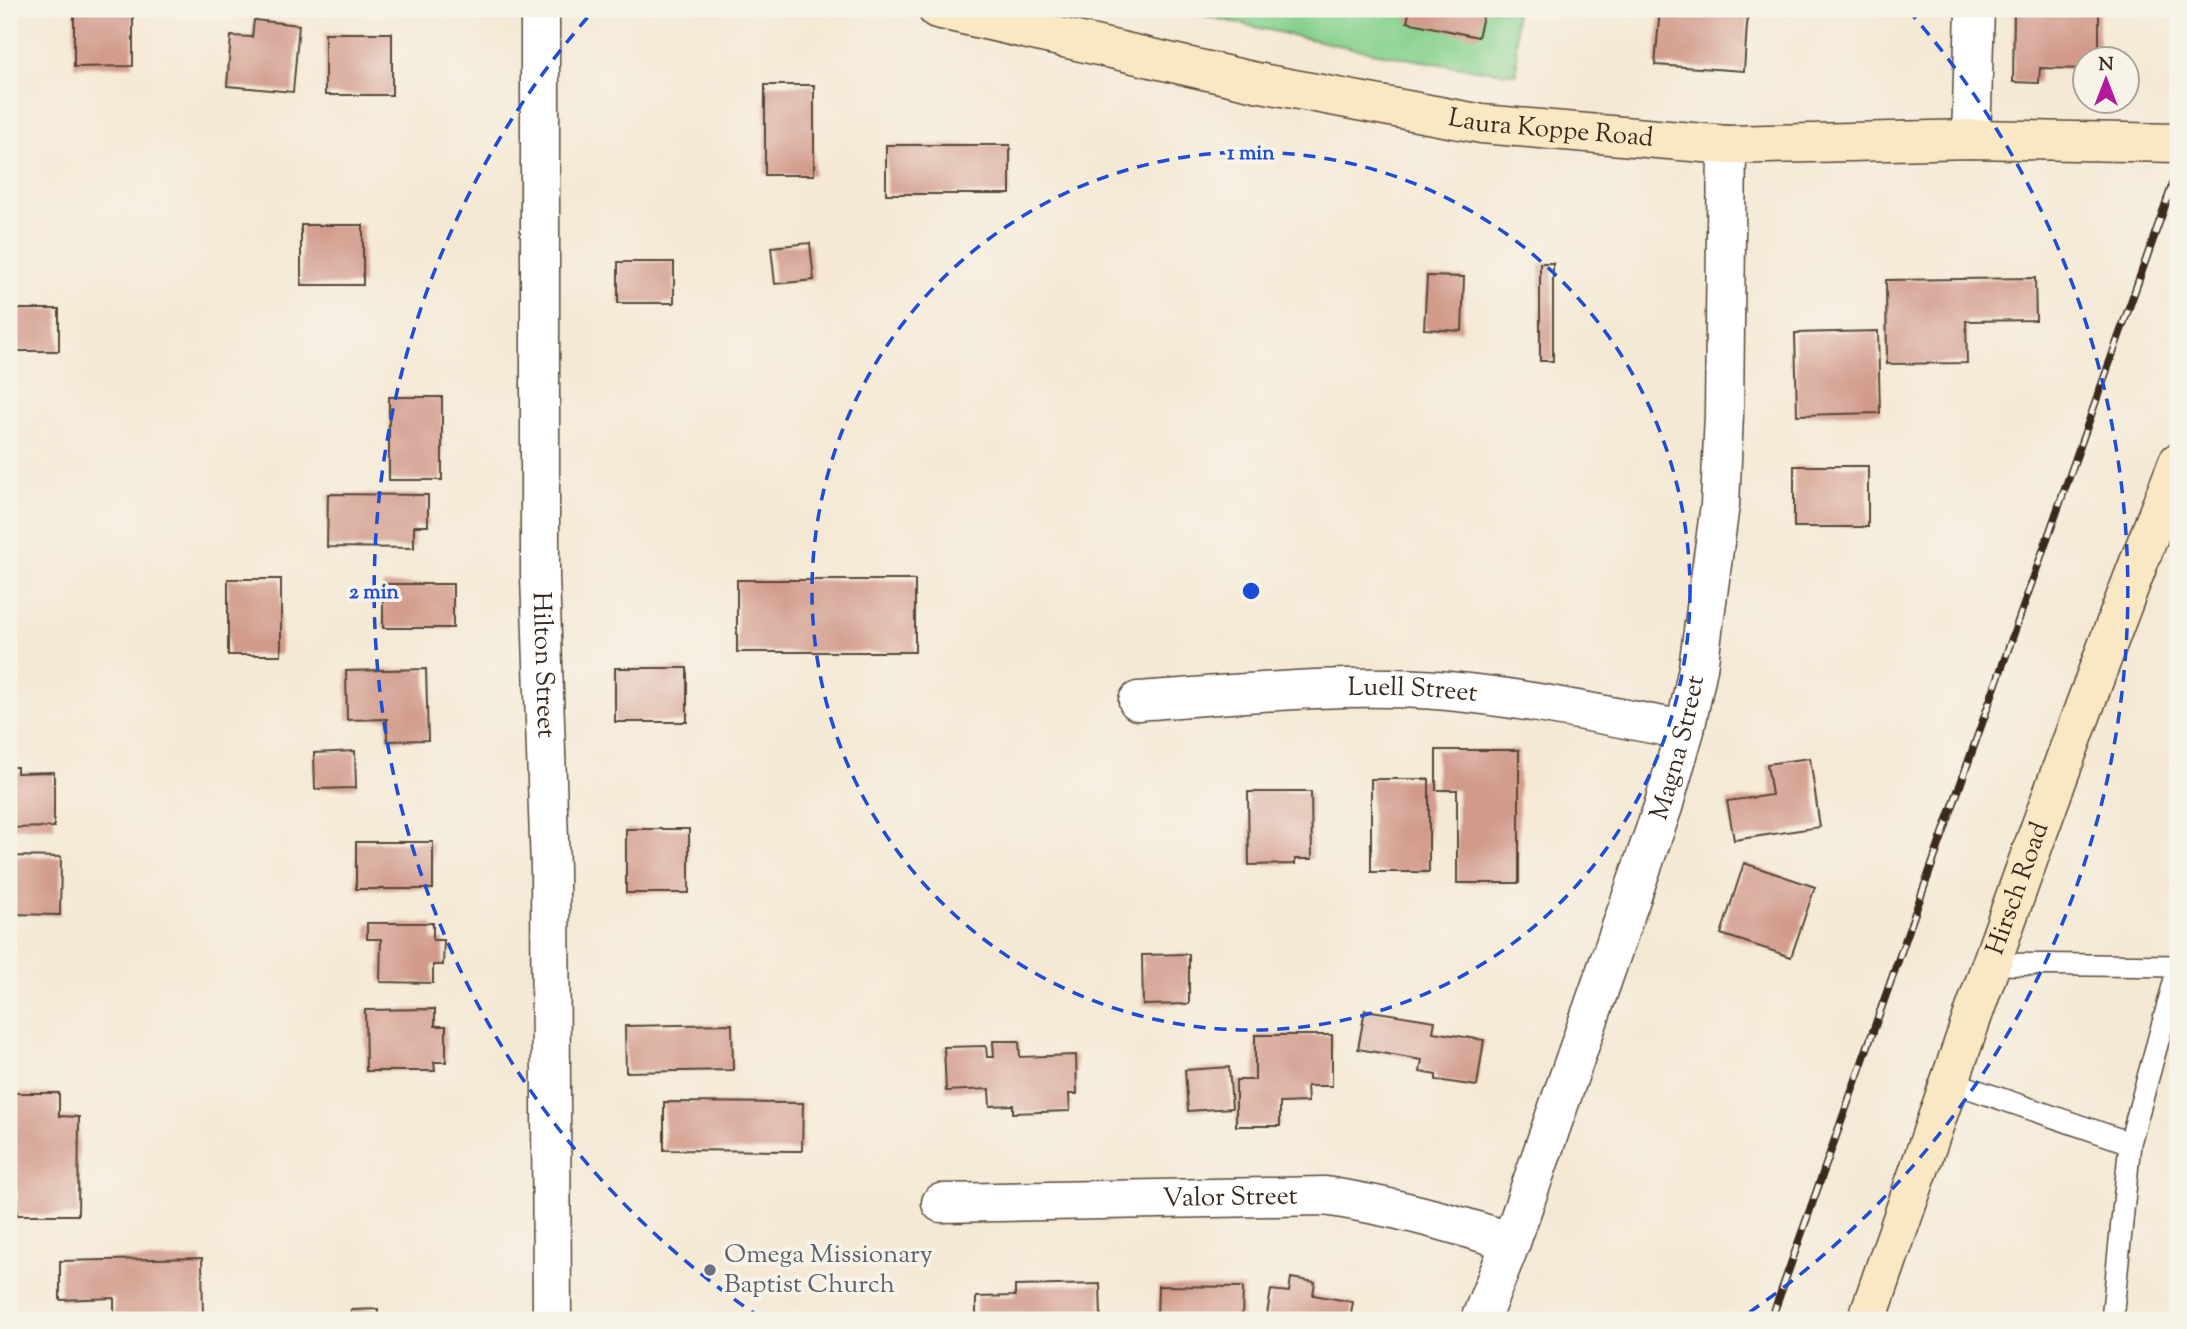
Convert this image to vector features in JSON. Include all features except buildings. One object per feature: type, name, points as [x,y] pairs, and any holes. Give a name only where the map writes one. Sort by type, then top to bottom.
[{"type":"street","name":"Hilton Street","points":[[540,9],[540,576],[550,869],[552,1320]]},
{"type":"street","name":"Laura Koppe Road","points":[[937,9],[1256,82],[1401,111],[1495,126],[1727,145],[1971,139],[2178,143]]},
{"type":"street","points":[[1971,139],[1976,9]]},
{"type":"street","name":"Magna Street","points":[[1480,1320],[1511,1242],[1663,807],[1685,730],[1698,668],[1720,505],[1724,414],[1727,145]]},
{"type":"street","name":"Hirsch Road","points":[[1867,1320],[1991,964],[2131,581],[2178,462]]},
{"type":"street","name":"Luell Street","points":[[1138,701],[1321,688],[1445,691],[1505,697],[1685,730]]},
{"type":"street","name":"Valor Street","points":[[941,1203],[1325,1196],[1454,1222],[1511,1242]]},
{"type":"lane","points":[[1991,964],[2178,967],[2130,1143],[2112,1320]]},
{"type":"lane","points":[[1950,1082],[2130,1143]]},
{"type":"green space","points":[[1177,9],[1515,9],[1517,74],[1388,55]]},
{"type":"railway","points":[[1771,1320],[2178,169]]},
{"type":"place","name":"Omega Missionary Baptist Church","points":[[710,1270]]}]
